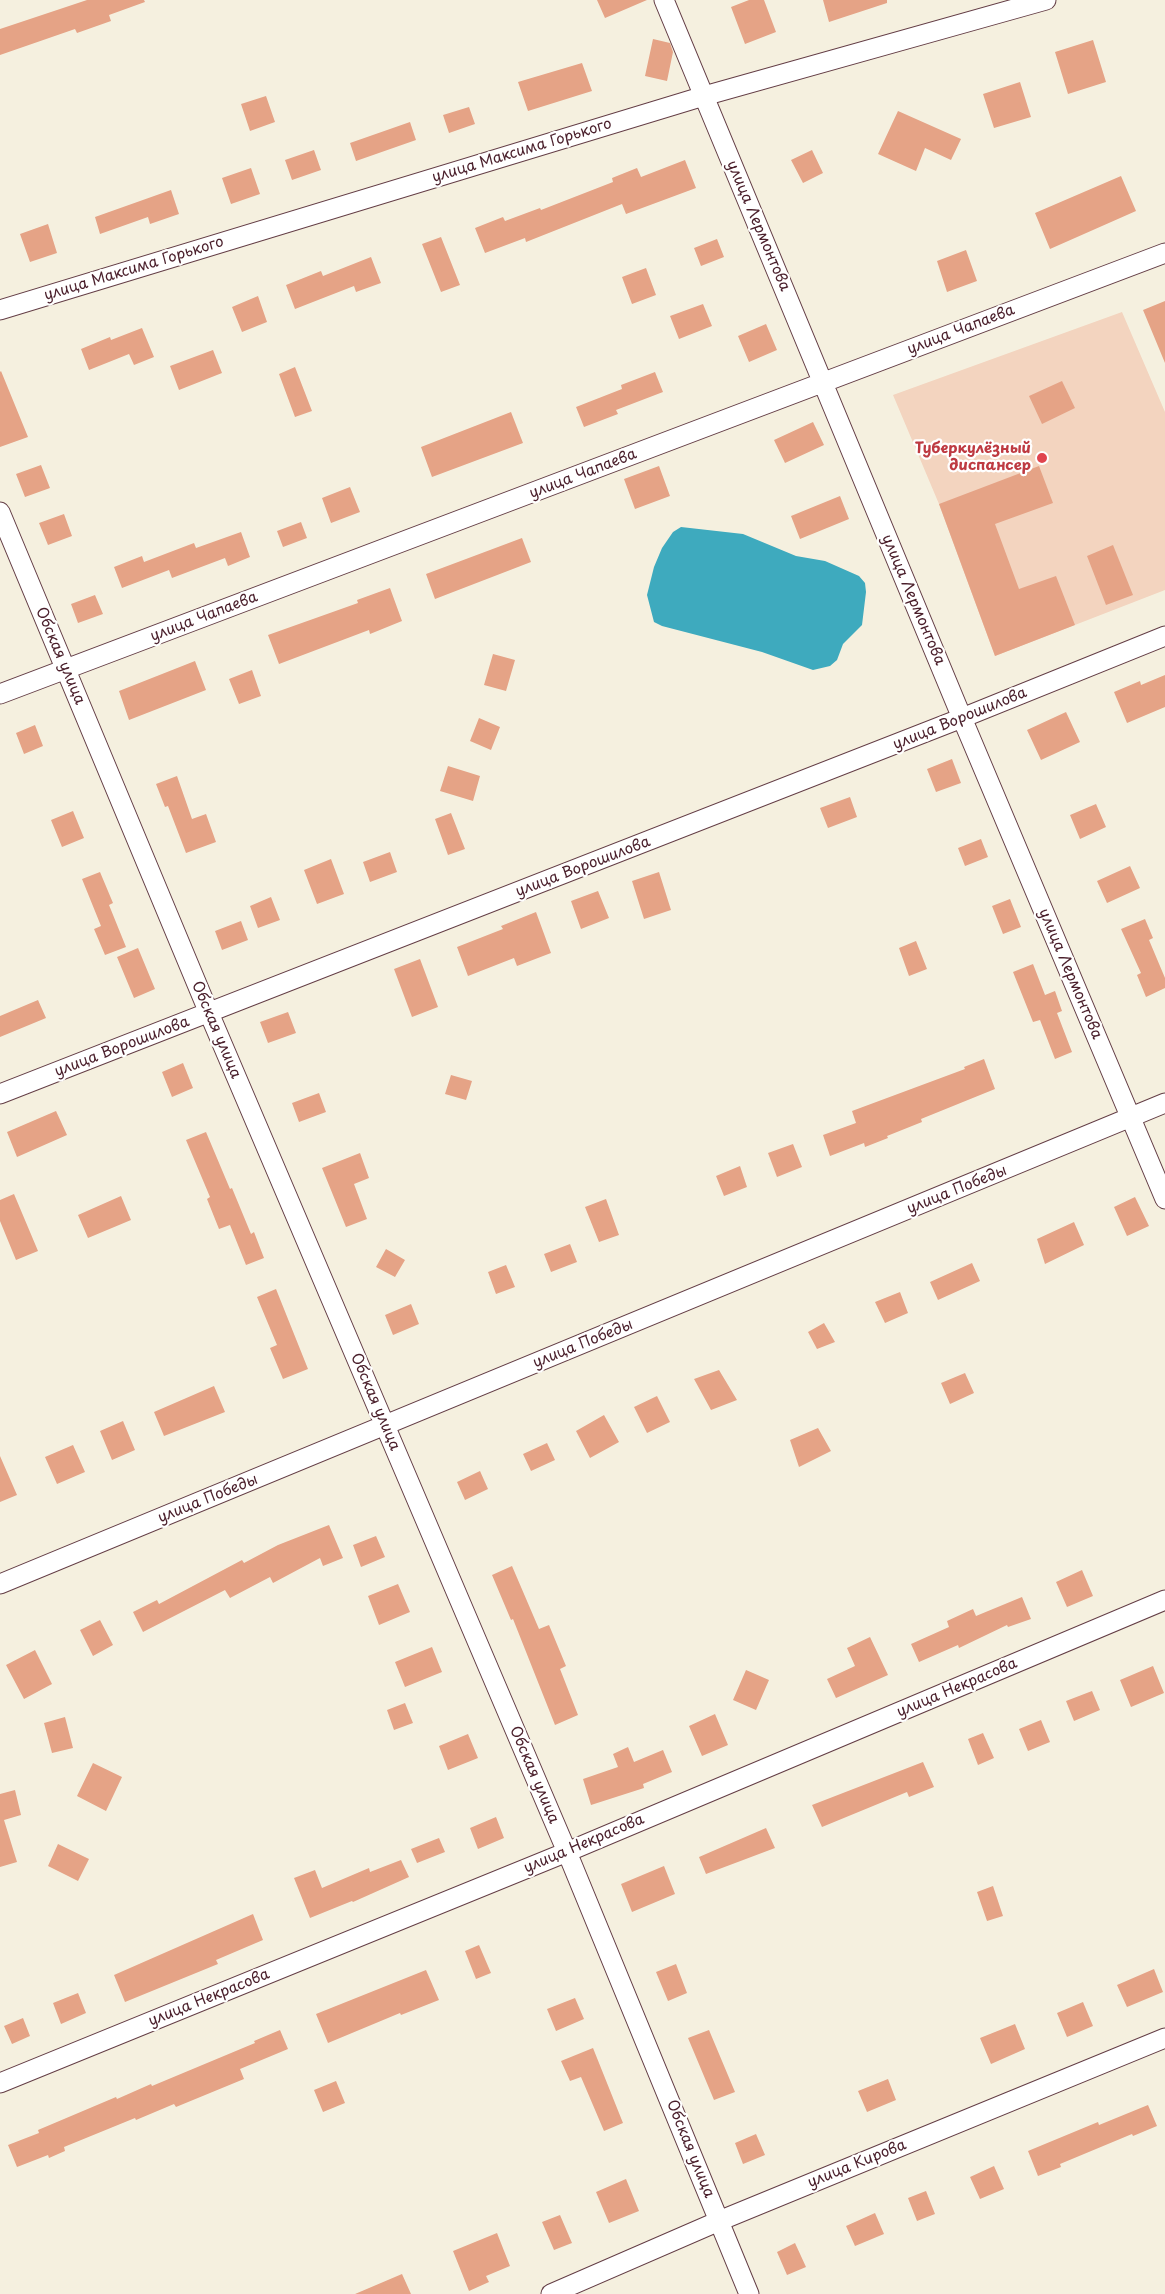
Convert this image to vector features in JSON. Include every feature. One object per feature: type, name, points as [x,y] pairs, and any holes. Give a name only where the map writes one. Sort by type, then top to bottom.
[{"type":"street","name":"улица Лермонтова","points":[[664,0],[962,718],[1165,1199]]},
{"type":"street","name":"улица Максима Горького","points":[[0,310],[704,96],[1046,0]]},
{"type":"street","name":"улица Чапаева","points":[[0,694],[1165,253]]},
{"type":"street","name":"Обская улица","points":[[0,512],[209,1012],[567,1852],[749,2294]]},
{"type":"street","name":"улица Ворошилова","points":[[0,1094],[962,718],[1165,636]]},
{"type":"street","name":"улица Победы","points":[[0,1584],[1165,1104]]},
{"type":"street","name":"улица Некрасова","points":[[0,2083],[567,1852],[1165,1600]]},
{"type":"street","name":"улица Кирова","points":[[551,2294],[719,2221],[1165,2038]]},
{"type":"shaded area","name":"Туберкулёзный диспансер","points":[[1122,312],[1165,412],[1165,590],[995,656],[939,504],[893,395]]},
{"type":"water","points":[[681,527],[743,534],[796,556],[825,561],[859,576],[865,583],[866,592],[862,625],[843,644],[837,660],[830,666],[813,670],[762,652],[662,626],[654,622],[647,595],[654,567],[662,548],[673,532]]},
{"type":"building","points":[[87,0],[144,0],[145,2],[109,15],[111,21],[77,33],[75,29],[0,55],[0,29]]},
{"type":"building","points":[[597,0],[647,0],[605,18]]},
{"type":"building","points":[[749,0],[764,0],[776,32],[745,44],[731,7]]},
{"type":"building","points":[[823,0],[887,0],[887,3],[829,22]]},
{"type":"building","points":[[653,39],[670,43],[673,52],[667,81],[645,76]]},
{"type":"building","points":[[1093,40],[1106,82],[1068,94],[1055,52]]},
{"type":"building","points":[[582,63],[592,91],[528,111],[518,82]]},
{"type":"building","points":[[1020,82],[1031,117],[994,128],[983,94]]},
{"type":"building","points":[[266,96],[275,122],[250,131],[241,104]]},
{"type":"building","points":[[469,107],[475,124],[449,133],[443,115]]},
{"type":"building","points":[[898,111],[961,139],[951,160],[925,148],[916,171],[878,154]]},
{"type":"building","points":[[410,122],[416,140],[356,161],[350,143]]},
{"type":"building","points":[[314,150],[321,170],[292,180],[285,160]]},
{"type":"building","points":[[812,150],[823,173],[803,183],[791,160]]},
{"type":"building","points":[[685,160],[696,188],[626,214],[622,204],[526,242],[525,238],[485,253],[475,228],[503,217],[505,221],[540,208],[541,210],[613,182],[612,178],[637,168],[641,177]]},
{"type":"building","points":[[251,168],[260,194],[231,204],[222,178]]},
{"type":"building","points":[[1121,176],[1136,211],[1050,249],[1035,213]]},
{"type":"building","points":[[171,190],[179,214],[150,224],[148,217],[100,234],[95,217]]},
{"type":"building","points":[[48,224],[57,253],[30,262],[20,234]]},
{"type":"building","points":[[441,237],[460,285],[441,292],[422,244]]},
{"type":"building","points":[[717,239],[724,257],[701,266],[694,248]]},
{"type":"building","points":[[966,250],[977,281],[947,292],[937,261]]},
{"type":"building","points":[[371,257],[381,283],[356,292],[354,286],[295,309],[286,285],[321,271],[323,276]]},
{"type":"building","points":[[646,268],[656,295],[632,304],[622,277]]},
{"type":"building","points":[[258,296],[267,322],[242,332],[232,307]]},
{"type":"building","points":[[1165,301],[1165,363],[1143,310]]},
{"type":"building","points":[[703,304],[712,326],[679,339],[670,316]]},
{"type":"building","points":[[766,324],[777,350],[749,362],[738,336]]},
{"type":"building","points":[[142,328],[154,357],[134,365],[129,354],[89,370],[81,349],[110,337],[111,340]]},
{"type":"building","points":[[213,350],[222,373],[179,390],[170,366]]},
{"type":"building","points":[[295,367],[312,411],[295,417],[279,374]]},
{"type":"building","points":[[0,372],[28,437],[0,447]]},
{"type":"building","points":[[655,372],[663,392],[616,410],[618,414],[584,427],[576,407],[622,389],[621,385]]},
{"type":"building","points":[[1062,381],[1075,408],[1042,424],[1029,396]]},
{"type":"building","points":[[511,412],[523,443],[432,477],[421,447]]},
{"type":"building","points":[[813,422],[824,445],[785,463],[774,440]]},
{"type":"building","points":[[41,465],[50,488],[25,497],[16,474]]},
{"type":"building","points":[[659,466],[670,496],[635,509],[624,479]]},
{"type":"building","points":[[1039,466],[1053,503],[995,524],[1019,589],[1056,576],[1075,625],[995,656],[939,504]]},
{"type":"building","points":[[350,487],[360,512],[331,523],[322,498]]},
{"type":"building","points":[[840,496],[849,519],[800,539],[791,516]]},
{"type":"building","points":[[64,514],[72,536],[48,545],[39,523]]},
{"type":"building","points":[[301,522],[307,538],[283,547],[277,531]]},
{"type":"building","points":[[241,532],[250,557],[228,566],[225,558],[172,578],[169,570],[122,588],[114,567],[142,556],[144,562],[194,543],[196,548]]},
{"type":"building","points":[[522,538],[531,562],[435,599],[426,574]]},
{"type":"building","points":[[1113,545],[1133,595],[1106,605],[1087,556]]},
{"type":"building","points":[[390,588],[402,621],[370,634],[369,630],[279,664],[268,635],[358,603],[357,600]]},
{"type":"building","points":[[95,595],[103,614],[78,623],[71,604]]},
{"type":"building","points":[[493,654],[515,660],[506,691],[484,685]]},
{"type":"building","points":[[195,661],[206,690],[129,720],[119,691]]},
{"type":"building","points":[[252,670],[261,696],[239,704],[229,679]]},
{"type":"building","points":[[1165,675],[1165,707],[1127,723],[1114,692],[1140,681],[1141,685]]},
{"type":"building","points":[[1066,712],[1080,742],[1041,760],[1027,730]]},
{"type":"building","points":[[479,718],[500,727],[491,750],[470,741]]},
{"type":"building","points":[[35,725],[43,746],[24,754],[16,733]]},
{"type":"building","points":[[952,759],[961,783],[936,792],[927,769]]},
{"type":"building","points":[[448,766],[480,776],[473,801],[440,791]]},
{"type":"building","points":[[177,776],[192,819],[206,814],[216,842],[186,853],[168,806],[165,807],[156,784]]},
{"type":"building","points":[[850,797],[857,817],[828,828],[820,808]]},
{"type":"building","points":[[1096,804],[1106,827],[1080,839],[1070,815]]},
{"type":"building","points":[[73,811],[84,838],[62,847],[51,820]]},
{"type":"building","points":[[451,813],[465,849],[448,855],[435,819]]},
{"type":"building","points":[[981,839],[988,857],[965,866],[958,848]]},
{"type":"building","points":[[390,852],[397,872],[370,882],[363,862]]},
{"type":"building","points":[[331,859],[344,894],[317,904],[304,870]]},
{"type":"building","points":[[1130,866],[1140,888],[1107,903],[1097,881]]},
{"type":"building","points":[[100,872],[113,903],[109,905],[126,947],[105,955],[94,929],[101,926],[82,879]]},
{"type":"building","points":[[659,872],[671,910],[644,919],[632,881]]},
{"type":"building","points":[[598,891],[609,918],[581,929],[571,901]]},
{"type":"building","points":[[271,897],[280,920],[258,928],[250,906]]},
{"type":"building","points":[[1010,899],[1021,927],[1003,934],[992,906]]},
{"type":"building","points":[[536,912],[551,953],[517,966],[514,958],[468,976],[457,947],[503,929],[501,926]]},
{"type":"building","points":[[1145,919],[1153,938],[1149,940],[1165,978],[1165,988],[1146,997],[1137,975],[1141,973],[1121,929]]},
{"type":"building","points":[[241,921],[248,940],[222,950],[215,931]]},
{"type":"building","points":[[916,941],[927,969],[909,976],[899,948]]},
{"type":"building","points":[[138,948],[155,989],[134,998],[117,957]]},
{"type":"building","points":[[420,959],[438,1007],[412,1017],[394,969]]},
{"type":"building","points":[[1033,964],[1045,995],[1055,991],[1062,1011],[1057,1013],[1072,1052],[1055,1059],[1040,1020],[1033,1022],[1013,972]]},
{"type":"building","points":[[38,1000],[46,1018],[0,1037],[0,1016]]},
{"type":"building","points":[[288,1012],[296,1033],[268,1043],[260,1022]]},
{"type":"building","points":[[984,1059],[995,1089],[921,1119],[922,1122],[887,1136],[888,1138],[865,1147],[864,1143],[830,1156],[823,1135],[856,1123],[852,1111],[965,1069],[964,1067]]},
{"type":"building","points":[[183,1063],[193,1088],[172,1097],[162,1072]]},
{"type":"building","points":[[451,1075],[472,1081],[466,1100],[445,1094]]},
{"type":"building","points":[[319,1093],[326,1112],[299,1122],[292,1103]]},
{"type":"building","points":[[56,1111],[67,1135],[17,1157],[7,1132]]},
{"type":"building","points":[[206,1132],[230,1189],[232,1188],[251,1234],[254,1232],[264,1258],[246,1265],[230,1225],[219,1229],[207,1199],[210,1197],[186,1140]]},
{"type":"building","points":[[793,1144],[802,1167],[777,1177],[768,1153]]},
{"type":"building","points":[[360,1153],[369,1178],[354,1184],[367,1219],[346,1227],[322,1168]]},
{"type":"building","points":[[740,1166],[747,1187],[724,1196],[716,1176]]},
{"type":"building","points":[[14,1194],[38,1251],[16,1260],[0,1221],[0,1200]]},
{"type":"building","points":[[121,1196],[131,1220],[88,1238],[78,1215]]},
{"type":"building","points":[[1135,1197],[1149,1226],[1127,1236],[1114,1207]]},
{"type":"building","points":[[606,1199],[619,1235],[599,1242],[585,1207]]},
{"type":"building","points":[[1074,1222],[1084,1245],[1045,1264],[1037,1239]]},
{"type":"building","points":[[570,1244],[577,1262],[551,1272],[544,1254]]},
{"type":"building","points":[[386,1249],[405,1260],[395,1277],[376,1267]]},
{"type":"building","points":[[972,1263],[980,1281],[938,1300],[930,1282]]},
{"type":"building","points":[[506,1265],[515,1287],[496,1294],[488,1272]]},
{"type":"building","points":[[276,1289],[308,1369],[283,1379],[270,1348],[277,1345],[257,1297]]},
{"type":"building","points":[[900,1292],[908,1313],[885,1323],[875,1302]]},
{"type":"building","points":[[411,1304],[419,1324],[393,1335],[385,1315]]},
{"type":"building","points":[[824,1323],[835,1342],[817,1349],[808,1332]]},
{"type":"building","points":[[719,1370],[737,1400],[711,1410],[694,1379]]},
{"type":"building","points":[[965,1373],[974,1393],[950,1404],[941,1383]]},
{"type":"building","points":[[214,1386],[225,1412],[164,1436],[154,1412]]},
{"type":"building","points":[[657,1396],[670,1422],[647,1433],[634,1407]]},
{"type":"building","points":[[604,1415],[619,1442],[590,1458],[576,1431]]},
{"type":"building","points":[[123,1421],[135,1450],[112,1460],[100,1431]]},
{"type":"building","points":[[818,1428],[831,1451],[799,1467],[790,1440]]},
{"type":"building","points":[[547,1443],[555,1460],[531,1471],[523,1454]]},
{"type":"building","points":[[73,1445],[85,1472],[57,1484],[45,1457]]},
{"type":"building","points":[[0,1456],[17,1495],[0,1502]]},
{"type":"building","points":[[480,1471],[488,1489],[465,1500],[457,1482]]},
{"type":"building","points":[[329,1525],[343,1558],[323,1566],[320,1558],[273,1583],[270,1577],[230,1598],[225,1590],[143,1632],[133,1612],[157,1600],[159,1604],[242,1560],[244,1563],[278,1545]]},
{"type":"building","points":[[376,1536],[385,1557],[361,1567],[353,1545]]},
{"type":"building","points":[[512,1566],[539,1629],[549,1625],[566,1666],[560,1669],[578,1715],[555,1725],[513,1619],[511,1620],[492,1575]]},
{"type":"building","points":[[1082,1570],[1093,1596],[1067,1607],[1056,1582]]},
{"type":"building","points":[[398,1584],[410,1612],[379,1625],[368,1596]]},
{"type":"building","points":[[1022,1597],[1031,1619],[1008,1627],[1007,1625],[959,1648],[958,1645],[919,1662],[911,1644],[949,1627],[947,1621],[973,1609],[976,1616]]},
{"type":"building","points":[[100,1620],[113,1645],[93,1656],[80,1630]]},
{"type":"building","points":[[870,1637],[888,1675],[836,1698],[827,1679],[855,1666],[847,1648]]},
{"type":"building","points":[[432,1647],[442,1672],[405,1687],[395,1662]]},
{"type":"building","points":[[35,1650],[52,1684],[24,1699],[6,1665]]},
{"type":"building","points":[[1153,1666],[1164,1693],[1131,1707],[1120,1680]]},
{"type":"building","points":[[746,1670],[769,1680],[756,1710],[733,1700]]},
{"type":"building","points":[[1092,1691],[1100,1710],[1074,1721],[1066,1701]]},
{"type":"building","points":[[405,1703],[413,1723],[394,1730],[387,1710]]},
{"type":"building","points":[[715,1714],[728,1745],[702,1756],[689,1726]]},
{"type":"building","points":[[65,1717],[73,1748],[52,1753],[44,1723]]},
{"type":"building","points":[[1041,1720],[1050,1742],[1028,1751],[1019,1729]]},
{"type":"building","points":[[983,1733],[994,1758],[978,1765],[968,1739]]},
{"type":"building","points":[[468,1734],[478,1758],[448,1770],[439,1746]]},
{"type":"building","points":[[628,1747],[634,1762],[663,1750],[672,1772],[643,1784],[644,1788],[591,1805],[583,1779],[618,1767],[613,1754]]},
{"type":"building","points":[[923,1762],[934,1787],[909,1797],[907,1792],[822,1827],[812,1805]]},
{"type":"building","points":[[93,1763],[122,1777],[106,1811],[77,1796]]},
{"type":"building","points":[[15,1790],[21,1815],[4,1820],[17,1862],[0,1867],[0,1794]]},
{"type":"building","points":[[496,1817],[504,1838],[478,1849],[470,1828]]},
{"type":"building","points":[[766,1828],[775,1848],[706,1874],[699,1857]]},
{"type":"building","points":[[439,1838],[445,1852],[417,1863],[411,1849]]},
{"type":"building","points":[[58,1844],[89,1859],[78,1881],[48,1866]]},
{"type":"building","points":[[401,1860],[409,1877],[353,1902],[310,1918],[294,1878],[315,1870],[322,1888],[369,1868],[370,1872]]},
{"type":"building","points":[[664,1866],[675,1894],[632,1912],[621,1884]]},
{"type":"building","points":[[993,1886],[1003,1916],[987,1921],[977,1892]]},
{"type":"building","points":[[253,1914],[263,1940],[216,1960],[218,1964],[125,2002],[114,1975]]},
{"type":"building","points":[[479,1945],[491,1973],[476,1979],[465,1951]]},
{"type":"building","points":[[676,1964],[687,1993],[668,2001],[656,1972]]},
{"type":"building","points":[[1154,1969],[1163,1992],[1127,2007],[1117,1985]]},
{"type":"building","points":[[426,1970],[439,2000],[401,2015],[400,2013],[328,2043],[316,2014]]},
{"type":"building","points":[[78,1993],[86,2013],[61,2024],[53,2003]]},
{"type":"building","points":[[575,1998],[584,2019],[556,2031],[547,2009]]},
{"type":"building","points":[[1083,2002],[1093,2026],[1067,2037],[1057,2013]]},
{"type":"building","points":[[23,2018],[30,2036],[12,2044],[4,2026]]},
{"type":"building","points":[[1015,2024],[1025,2049],[991,2064],[980,2038]]},
{"type":"building","points":[[280,2030],[288,2049],[240,2069],[244,2079],[176,2107],[174,2104],[136,2120],[135,2118],[64,2147],[65,2151],[49,2158],[48,2155],[17,2167],[8,2145],[39,2133],[38,2130],[116,2097],[117,2099],[151,2084],[152,2086],[255,2043],[254,2041]]},
{"type":"building","points":[[709,2030],[735,2092],[714,2100],[688,2038]]},
{"type":"building","points":[[593,2048],[623,2123],[604,2131],[581,2077],[570,2081],[561,2061]]},
{"type":"building","points":[[888,2079],[896,2100],[867,2112],[858,2091]]},
{"type":"building","points":[[336,2081],[345,2103],[323,2112],[314,2090]]},
{"type":"building","points":[[1148,2105],[1157,2126],[1133,2136],[1132,2134],[1060,2164],[1061,2167],[1038,2176],[1028,2151],[1098,2122],[1099,2125]]},
{"type":"building","points":[[756,2134],[765,2155],[743,2164],[735,2143]]},
{"type":"building","points":[[994,2166],[1004,2189],[980,2199],[970,2177]]},
{"type":"building","points":[[626,2179],[639,2211],[609,2223],[596,2192]]},
{"type":"building","points":[[926,2191],[935,2214],[917,2221],[908,2198]]},
{"type":"building","points":[[875,2213],[884,2234],[855,2246],[846,2226]]},
{"type":"building","points":[[560,2215],[572,2243],[554,2250],[542,2222]]},
{"type":"building","points":[[497,2233],[510,2266],[486,2276],[489,2282],[469,2291],[453,2251]]},
{"type":"building","points":[[795,2243],[806,2267],[787,2275],[777,2252]]},
{"type":"building","points":[[402,2274],[411,2294],[355,2294]]},
{"type":"place","name":"Туберкулёзный диспансер","points":[[1042,458]]}]
